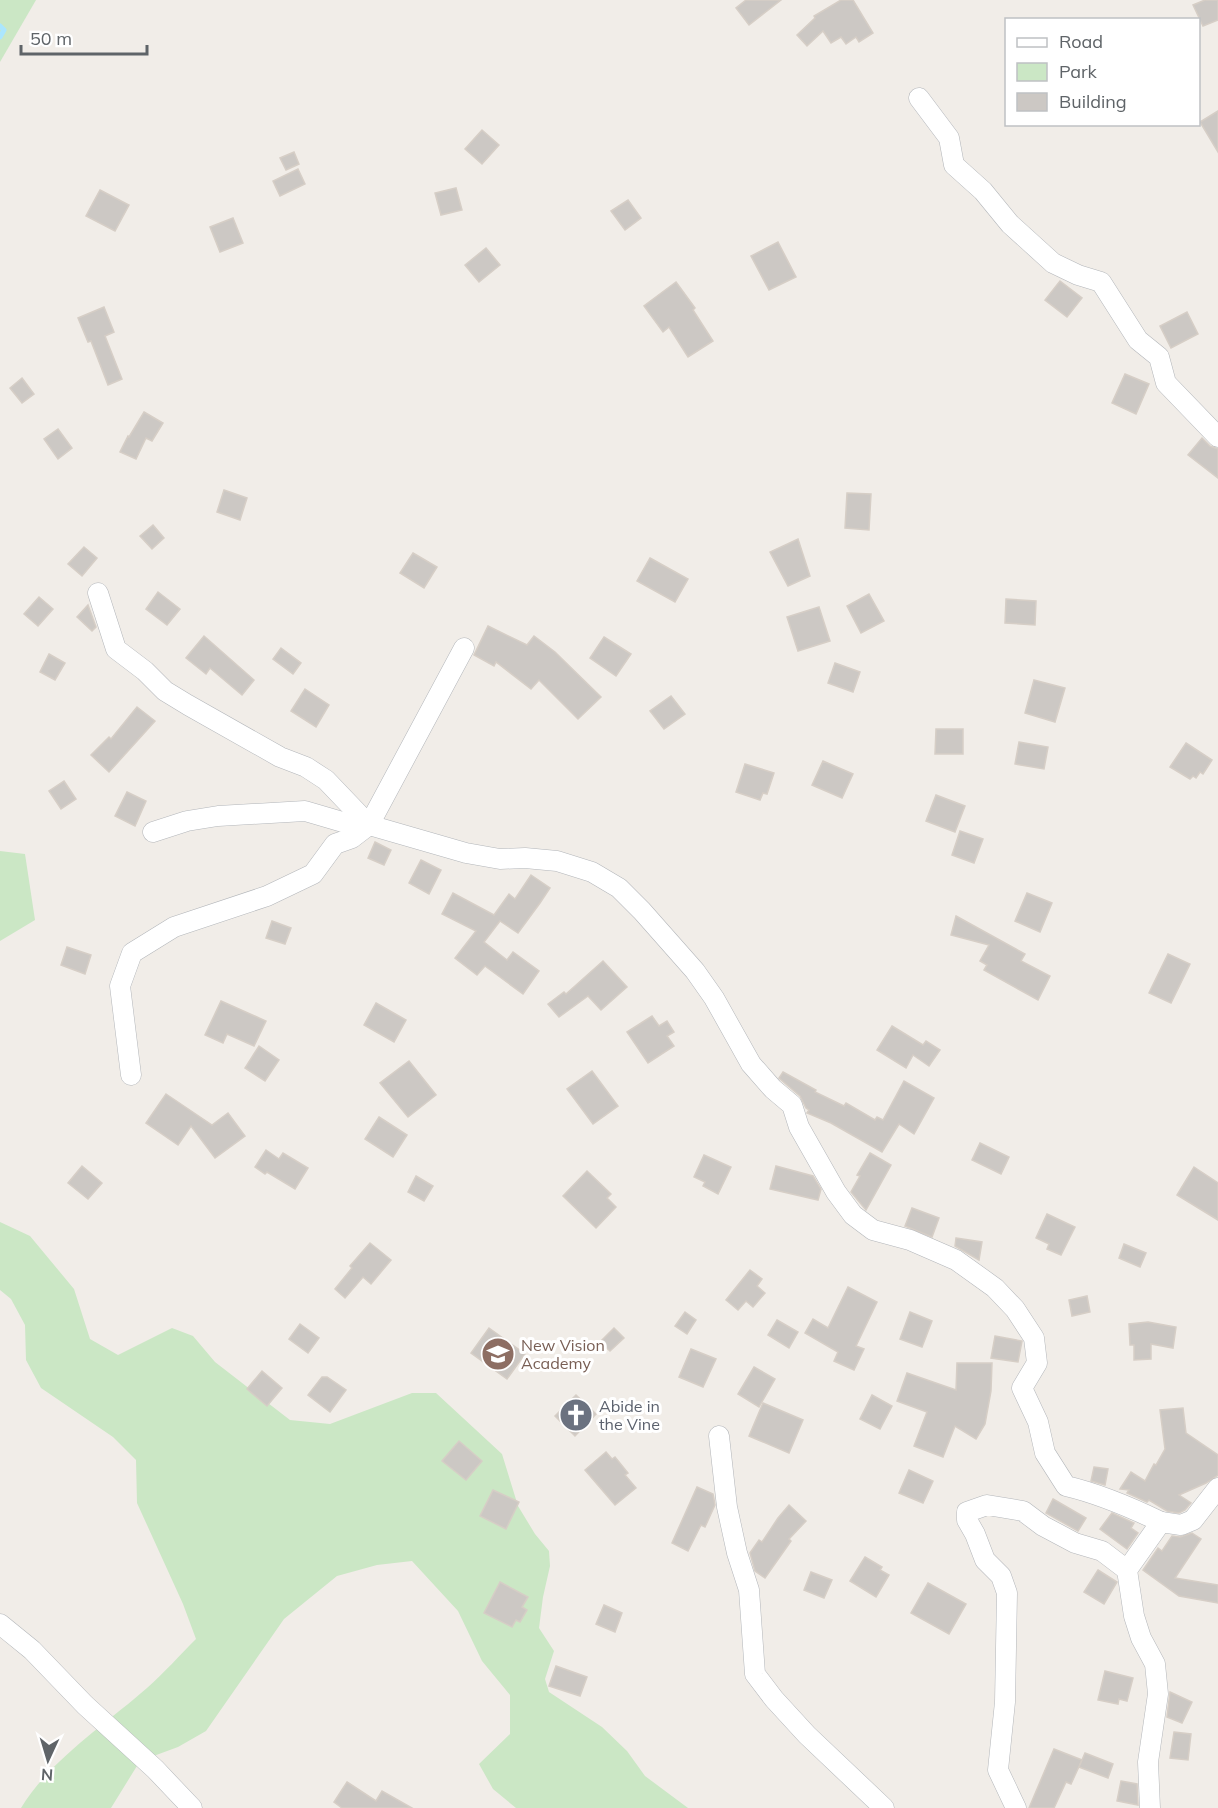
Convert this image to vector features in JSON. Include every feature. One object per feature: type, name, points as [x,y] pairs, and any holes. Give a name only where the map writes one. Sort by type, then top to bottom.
[{"type":"street","points":[[919,98],[949,138],[954,165],[983,191],[1010,224],[1053,263],[1078,275],[1101,282],[1138,340],[1159,357],[1166,383],[1218,437]]},
{"type":"street","points":[[98,593],[116,650],[145,671],[173,696],[280,757],[306,767],[326,780],[366,826]]},
{"type":"street","points":[[131,1075],[120,986],[132,953],[174,927],[267,896],[313,874],[335,844],[352,838],[366,826],[464,648]]},
{"type":"street","points":[[153,832],[187,821],[218,816],[305,811],[500,860],[525,858],[557,861],[592,872],[620,888],[695,971],[725,1015],[752,1064],[773,1089],[792,1105],[799,1127],[836,1192],[853,1215],[873,1230],[910,1240],[956,1260],[995,1288],[1015,1309],[1034,1338],[1037,1363],[1022,1388],[1038,1422],[1045,1453],[1066,1486],[1092,1492],[1122,1503],[1161,1522],[1181,1525],[1193,1520],[1218,1488]]},
{"type":"street","points":[[719,1436],[727,1507],[737,1553],[749,1590],[755,1674],[807,1735],[884,1808]]},
{"type":"street","points":[[1016,1808],[998,1770],[1005,1702],[1006,1593],[1001,1576],[985,1560],[967,1520],[967,1512],[987,1505],[1023,1511],[1043,1526],[1075,1543],[1102,1551],[1127,1570]]},
{"type":"street","points":[[1150,1808],[1148,1762],[1158,1694],[1155,1664],[1134,1616],[1127,1570],[1161,1522]]},
{"type":"street","points":[[0,1624],[32,1650],[85,1705],[155,1769],[192,1808]]},
{"type":"green space","points":[[0,0],[36,0],[0,62]]},
{"type":"green space","points":[[0,851],[25,854],[35,920],[0,941]]},
{"type":"green space","points":[[0,1222],[30,1236],[74,1289],[90,1339],[118,1355],[172,1328],[193,1336],[215,1362],[290,1420],[330,1424],[412,1393],[436,1393],[502,1454],[518,1506],[535,1534],[549,1551],[550,1566],[539,1628],[554,1651],[545,1679],[549,1692],[602,1727],[627,1751],[645,1776],[688,1808],[516,1808],[493,1789],[479,1764],[510,1734],[510,1695],[482,1661],[458,1611],[412,1561],[377,1565],[337,1576],[284,1619],[206,1731],[178,1747],[140,1761],[111,1808],[21,1808],[47,1774],[62,1759],[147,1688],[196,1639],[183,1604],[137,1503],[136,1460],[113,1437],[41,1388],[26,1360],[25,1325],[11,1299],[0,1290]]},
{"type":"building","points":[[746,0],[781,0],[749,25],[736,8]]},
{"type":"building","points":[[841,0],[853,0],[873,33],[859,42],[856,37],[846,44],[841,37],[831,43],[823,31],[807,46],[797,35],[815,18],[814,16]]},
{"type":"building","points":[[1205,0],[1218,0],[1218,20],[1203,26],[1193,5]]},
{"type":"building","points":[[1218,111],[1218,152],[1200,122]]},
{"type":"building","points":[[482,130],[499,145],[482,164],[465,149]]},
{"type":"building","points":[[294,152],[299,164],[286,170],[280,158]]},
{"type":"building","points":[[298,169],[305,184],[280,196],[273,181]]},
{"type":"building","points":[[456,188],[462,210],[441,215],[435,193]]},
{"type":"building","points":[[100,190],[129,205],[115,231],[86,216]]},
{"type":"building","points":[[628,200],[641,218],[625,230],[611,211]]},
{"type":"building","points":[[233,218],[243,243],[220,252],[210,227]]},
{"type":"building","points":[[778,242],[796,277],[769,290],[751,256]]},
{"type":"building","points":[[486,248],[500,265],[479,282],[465,265]]},
{"type":"building","points":[[1060,281],[1082,298],[1067,317],[1045,300]]},
{"type":"building","points":[[676,282],[695,308],[693,310],[713,341],[688,357],[669,327],[663,332],[644,306]]},
{"type":"building","points":[[104,307],[114,332],[105,336],[122,379],[108,385],[91,341],[88,342],[78,318]]},
{"type":"building","points":[[1187,312],[1198,334],[1171,348],[1160,326]]},
{"type":"building","points":[[1125,374],[1149,384],[1136,414],[1112,403]]},
{"type":"building","points":[[22,378],[34,394],[22,403],[10,388]]},
{"type":"building","points":[[144,412],[163,423],[152,441],[146,438],[136,459],[120,452]]},
{"type":"building","points":[[58,429],[72,448],[58,459],[44,439]]},
{"type":"building","points":[[1202,438],[1210,446],[1218,449],[1218,478],[1188,455]]},
{"type":"building","points":[[224,490],[247,498],[240,520],[217,512]]},
{"type":"building","points":[[847,493],[871,494],[869,530],[845,528]]},
{"type":"building","points":[[153,525],[164,538],[152,549],[140,536]]},
{"type":"building","points":[[798,539],[810,576],[788,586],[770,552]]},
{"type":"building","points":[[84,547],[97,558],[82,576],[68,564]]},
{"type":"building","points":[[413,553],[437,567],[424,588],[400,573]]},
{"type":"building","points":[[650,558],[688,579],[675,602],[637,581]]},
{"type":"building","points":[[158,592],[180,609],[167,625],[146,609]]},
{"type":"building","points":[[869,594],[884,621],[861,633],[847,606]]},
{"type":"building","points":[[39,597],[53,609],[38,626],[24,614]]},
{"type":"building","points":[[1006,599],[1036,601],[1035,625],[1005,623]]},
{"type":"building","points":[[88,605],[96,627],[92,631],[77,617]]},
{"type":"building","points":[[819,607],[830,641],[798,651],[787,617]]},
{"type":"building","points":[[488,626],[527,645],[534,636],[555,652],[601,697],[578,719],[539,680],[531,689],[496,662],[494,666],[474,655]]},
{"type":"building","points":[[204,636],[254,680],[242,695],[210,668],[206,674],[186,658]]},
{"type":"building","points":[[604,637],[631,654],[616,676],[590,658]]},
{"type":"building","points":[[281,648],[301,663],[293,674],[273,659]]},
{"type":"building","points":[[49,654],[65,663],[55,680],[40,672]]},
{"type":"building","points":[[835,663],[860,672],[853,692],[828,683]]},
{"type":"building","points":[[1034,680],[1065,688],[1055,722],[1025,713]]},
{"type":"building","points":[[305,689],[329,705],[316,727],[291,711]]},
{"type":"building","points":[[671,696],[685,714],[664,729],[650,711]]},
{"type":"building","points":[[137,707],[155,721],[109,772],[91,755],[109,737],[111,739]]},
{"type":"building","points":[[936,729],[963,729],[963,754],[935,754]]},
{"type":"building","points":[[1019,742],[1048,747],[1044,769],[1015,764]]},
{"type":"building","points":[[1186,743],[1212,760],[1203,774],[1200,772],[1196,778],[1193,776],[1190,779],[1170,767]]},
{"type":"building","points":[[823,761],[853,774],[842,798],[812,785]]},
{"type":"building","points":[[745,764],[774,773],[767,794],[763,793],[760,800],[736,792]]},
{"type":"building","points":[[64,781],[76,799],[61,809],[49,791]]},
{"type":"building","points":[[127,792],[146,801],[135,826],[115,816]]},
{"type":"building","points":[[936,795],[965,806],[955,832],[926,821]]},
{"type":"building","points":[[960,831],[983,839],[974,863],[952,855]]},
{"type":"building","points":[[375,842],[391,850],[384,865],[368,858]]},
{"type":"building","points":[[421,860],[441,870],[429,894],[409,883]]},
{"type":"building","points":[[531,875],[550,888],[540,903],[518,933],[500,921],[484,942],[507,960],[513,952],[539,971],[523,994],[485,966],[477,975],[455,958],[476,931],[442,914],[453,893],[494,915],[509,894],[515,899]]},
{"type":"building","points":[[1027,893],[1052,903],[1040,932],[1015,921]]},
{"type":"building","points":[[956,916],[1025,954],[1021,961],[1050,976],[1038,1000],[984,970],[987,965],[980,961],[989,945],[951,935]]},
{"type":"building","points":[[272,921],[291,928],[285,944],[266,938]]},
{"type":"building","points":[[67,947],[91,955],[85,974],[61,965]]},
{"type":"building","points":[[1168,954],[1190,964],[1171,1003],[1149,993]]},
{"type":"building","points":[[603,961],[627,987],[601,1010],[588,996],[559,1017],[548,1004],[564,992],[566,994]]},
{"type":"building","points":[[221,1001],[266,1021],[254,1046],[227,1034],[223,1043],[205,1035]]},
{"type":"building","points":[[376,1003],[406,1020],[394,1042],[364,1025]]},
{"type":"building","points":[[652,1016],[659,1026],[667,1021],[674,1032],[667,1036],[674,1046],[648,1063],[627,1032]]},
{"type":"building","points":[[892,1026],[923,1045],[926,1041],[940,1050],[929,1066],[913,1055],[906,1068],[877,1050]]},
{"type":"building","points":[[259,1046],[279,1060],[265,1081],[245,1068]]},
{"type":"building","points":[[409,1061],[436,1095],[408,1117],[380,1083]]},
{"type":"building","points":[[592,1071],[618,1106],[593,1124],[567,1089]]},
{"type":"building","points":[[783,1072],[816,1090],[815,1092],[844,1106],[846,1103],[875,1120],[877,1117],[883,1120],[904,1081],[934,1098],[914,1134],[899,1124],[882,1152],[831,1123],[807,1113],[809,1110],[800,1096],[779,1078]]},
{"type":"building","points":[[166,1094],[212,1125],[228,1113],[245,1136],[215,1158],[191,1126],[178,1145],[146,1123]]},
{"type":"building","points":[[379,1117],[407,1135],[393,1157],[365,1139]]},
{"type":"building","points":[[980,1143],[1009,1157],[1001,1174],[972,1160]]},
{"type":"building","points":[[266,1150],[279,1159],[283,1153],[308,1168],[295,1189],[255,1167]]},
{"type":"building","points":[[870,1153],[891,1165],[866,1210],[851,1192],[860,1176],[857,1175]]},
{"type":"building","points":[[704,1155],[731,1167],[718,1194],[703,1186],[705,1182],[694,1177]]},
{"type":"building","points":[[82,1166],[102,1183],[88,1199],[68,1183]]},
{"type":"building","points":[[776,1166],[813,1176],[821,1189],[818,1200],[770,1189]]},
{"type":"building","points":[[1194,1167],[1218,1183],[1218,1220],[1177,1195]]},
{"type":"building","points":[[587,1171],[611,1194],[607,1198],[616,1207],[596,1228],[563,1196]]},
{"type":"building","points":[[416,1176],[433,1186],[424,1201],[408,1192]]},
{"type":"building","points":[[912,1208],[939,1218],[932,1237],[905,1226]]},
{"type":"building","points":[[1047,1214],[1075,1227],[1061,1255],[1047,1249],[1049,1244],[1036,1238]]},
{"type":"building","points":[[956,1238],[982,1242],[979,1260],[955,1246]]},
{"type":"building","points":[[370,1243],[391,1260],[371,1284],[363,1277],[345,1298],[335,1289],[352,1268],[350,1266]]},
{"type":"building","points":[[1124,1244],[1146,1253],[1140,1267],[1119,1258]]},
{"type":"building","points":[[750,1270],[762,1279],[757,1286],[765,1293],[753,1307],[746,1301],[738,1310],[726,1300]]},
{"type":"building","points":[[848,1287],[877,1302],[856,1346],[864,1349],[854,1370],[834,1361],[838,1352],[805,1333],[813,1319],[828,1328]]},
{"type":"building","points":[[1087,1296],[1090,1312],[1072,1316],[1069,1300]]},
{"type":"building","points":[[685,1312],[696,1320],[687,1334],[675,1326]]},
{"type":"building","points":[[910,1312],[932,1321],[922,1347],[900,1339]]},
{"type":"building","points":[[777,1320],[798,1332],[789,1348],[768,1335]]},
{"type":"building","points":[[1148,1322],[1176,1327],[1173,1348],[1151,1344],[1151,1359],[1134,1360],[1134,1345],[1130,1345],[1129,1324]]},
{"type":"building","points":[[300,1324],[319,1338],[308,1353],[289,1339]]},
{"type":"building","name":"New Vision Academy","points":[[489,1328],[525,1354],[507,1379],[471,1353]]},
{"type":"building","points":[[614,1328],[624,1338],[610,1351],[600,1342]]},
{"type":"building","points":[[995,1336],[1022,1341],[1018,1362],[991,1358]]},
{"type":"building","points":[[691,1349],[716,1359],[703,1387],[679,1377]]},
{"type":"building","points":[[957,1363],[992,1363],[991,1391],[985,1424],[976,1439],[955,1426],[943,1457],[914,1446],[927,1412],[897,1401],[907,1373],[956,1390]]},
{"type":"building","points":[[754,1367],[775,1379],[759,1407],[738,1394]]},
{"type":"building","points":[[262,1371],[282,1388],[267,1406],[247,1389]]},
{"type":"building","points":[[322,1377],[327,1377],[346,1390],[330,1412],[308,1395]]},
{"type":"building","name":"Abide in the Vine","points":[[576,1395],[596,1414],[575,1436],[555,1416]]},
{"type":"building","points":[[872,1395],[892,1406],[880,1429],[860,1419]]},
{"type":"building","points":[[763,1403],[803,1420],[789,1453],[749,1436]]},
{"type":"building","points":[[1183,1408],[1186,1433],[1218,1455],[1218,1475],[1179,1495],[1191,1503],[1179,1513],[1167,1511],[1149,1500],[1147,1502],[1127,1493],[1129,1490],[1120,1489],[1131,1472],[1145,1481],[1165,1449],[1160,1410]]},
{"type":"building","points":[[459,1441],[482,1461],[466,1480],[442,1461]]},
{"type":"building","points":[[606,1452],[612,1459],[615,1457],[628,1473],[625,1475],[636,1488],[615,1505],[585,1470]]},
{"type":"building","points":[[1094,1467],[1108,1469],[1105,1485],[1091,1481]]},
{"type":"building","points":[[909,1470],[933,1481],[923,1503],[899,1493]]},
{"type":"building","points":[[697,1487],[713,1494],[715,1505],[705,1527],[701,1525],[688,1551],[672,1543]]},
{"type":"building","points":[[493,1490],[519,1502],[506,1529],[480,1516]]},
{"type":"building","points":[[1053,1499],[1086,1518],[1078,1531],[1046,1513]]},
{"type":"building","points":[[789,1505],[806,1521],[789,1539],[791,1541],[765,1578],[755,1571],[750,1553],[759,1540],[762,1542]]},
{"type":"building","points":[[1112,1513],[1134,1523],[1131,1528],[1138,1533],[1127,1549],[1100,1529]]},
{"type":"building","points":[[1192,1533],[1201,1539],[1175,1578],[1218,1585],[1218,1603],[1179,1596],[1143,1570],[1158,1548],[1162,1551],[1172,1536],[1180,1537]]},
{"type":"building","points":[[865,1557],[882,1567],[880,1570],[889,1575],[876,1597],[850,1581]]},
{"type":"building","points":[[1098,1570],[1117,1582],[1104,1604],[1084,1592]]},
{"type":"building","points":[[811,1572],[832,1580],[824,1598],[804,1590]]},
{"type":"building","points":[[500,1582],[528,1597],[522,1607],[527,1610],[520,1622],[516,1620],[512,1627],[484,1613]]},
{"type":"building","points":[[928,1583],[966,1604],[949,1634],[911,1613]]},
{"type":"building","points":[[604,1605],[622,1613],[615,1632],[596,1624]]},
{"type":"building","points":[[556,1666],[587,1677],[580,1696],[549,1686]]},
{"type":"building","points":[[1105,1671],[1133,1678],[1127,1701],[1119,1699],[1118,1704],[1098,1700]]},
{"type":"building","points":[[1170,1692],[1192,1702],[1182,1723],[1167,1717]]},
{"type":"building","points":[[1174,1732],[1191,1734],[1188,1760],[1170,1758]]},
{"type":"building","points":[[1054,1749],[1082,1760],[1071,1784],[1066,1782],[1054,1808],[1029,1808]]},
{"type":"building","points":[[1085,1753],[1113,1764],[1108,1778],[1079,1767]]},
{"type":"building","points":[[1121,1781],[1137,1784],[1138,1805],[1117,1801]]},
{"type":"building","points":[[347,1782],[376,1801],[382,1791],[412,1808],[342,1808],[334,1802]]},
{"type":"waterway","points":[[0,26],[4,30],[0,37]]},
{"type":"place","name":"New Vision Academy","points":[[498,1354]]},
{"type":"place","name":"Abide in the Vine","points":[[576,1415]]}]
